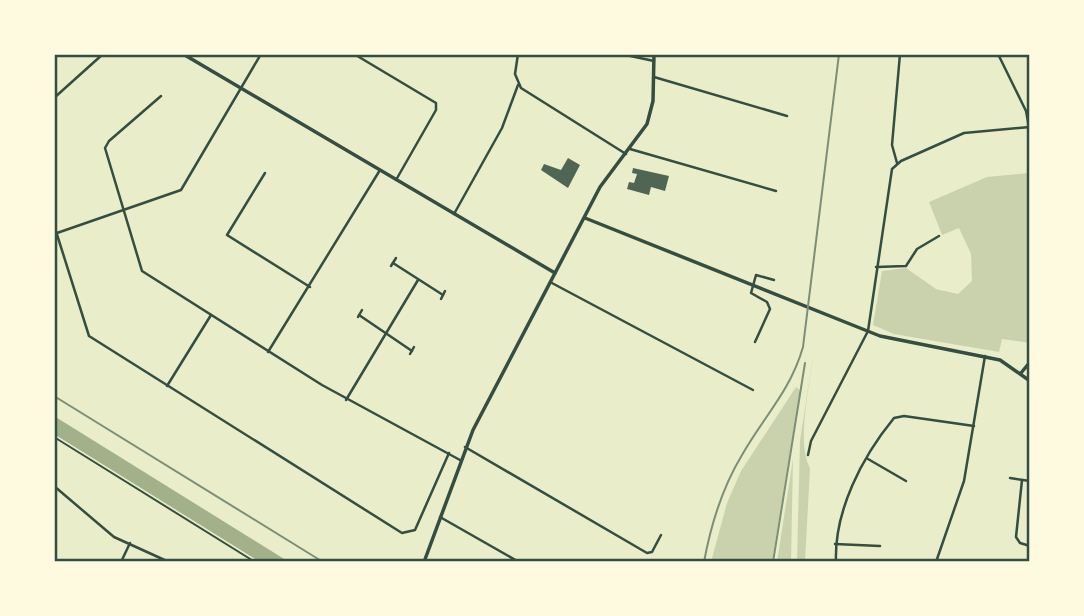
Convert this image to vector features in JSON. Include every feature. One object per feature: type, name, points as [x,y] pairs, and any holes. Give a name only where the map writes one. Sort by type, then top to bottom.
[{"type":"street","points":[[54,98],[103,54]]},
{"type":"street","points":[[183,54],[240,90],[555,273]]},
{"type":"street","points":[[57,233],[174,194],[184,187],[261,54]]},
{"type":"street","points":[[354,54],[436,103],[436,110],[396,180]]},
{"type":"street","points":[[454,214],[502,128],[518,84],[515,74],[517,54]]},
{"type":"street","points":[[621,54],[654,61]]},
{"type":"street","points":[[424,562],[465,447],[600,187],[628,152],[649,118],[654,54]]},
{"type":"street","points":[[897,163],[892,145],[900,54]]},
{"type":"street","points":[[808,455],[811,441],[868,331],[890,174],[897,163],[968,132],[1029,127],[1026,111],[999,54]]},
{"type":"street","points":[[654,77],[787,116]]},
{"type":"street","points":[[518,84],[628,152],[776,191]]},
{"type":"street","points":[[160,96],[107,144],[106,158],[142,271],[346,400],[460,460]]},
{"type":"street","points":[[268,352],[380,170]]},
{"type":"street","points":[[265,173],[227,235],[310,287]]},
{"type":"street","points":[[584,218],[868,331],[1006,363],[1030,381]]},
{"type":"street","points":[[54,225],[86,332],[403,534],[412,533],[418,525],[449,453]]},
{"type":"street","points":[[876,267],[906,266],[917,249],[939,236]]},
{"type":"street","points":[[396,258],[392,265],[443,295]]},
{"type":"street","points":[[755,342],[770,309],[767,302],[751,293],[751,284],[756,275],[774,280]]},
{"type":"street","points":[[346,400],[418,280]]},
{"type":"street","points":[[550,282],[753,390]]},
{"type":"street","points":[[362,310],[359,316],[412,351]]},
{"type":"street","points":[[167,386],[211,316]]},
{"type":"street","points":[[936,562],[963,488],[985,356]]},
{"type":"street","points":[[1021,373],[1030,362]]},
{"type":"street","points":[[836,562],[835,544],[846,499],[891,420],[898,416],[974,426]]},
{"type":"street","points":[[465,447],[648,553],[652,552],[661,535]]},
{"type":"street","points":[[868,459],[906,481]]},
{"type":"street","points":[[1010,478],[1030,481]]},
{"type":"street","points":[[1022,480],[1016,537],[1020,543],[1030,545]]},
{"type":"street","points":[[54,486],[106,531],[169,562]]},
{"type":"street","points":[[440,517],[519,562]]},
{"type":"street","points":[[121,562],[130,543]]},
{"type":"street","points":[[835,544],[880,546]]},
{"type":"path","points":[[54,437],[256,562]]},
{"type":"shaded area","points":[[1030,173],[1030,343],[1002,339],[999,352],[894,334],[873,325],[882,271],[906,268],[936,289],[958,294],[972,281],[971,254],[959,228],[942,235],[929,202],[987,177]]},
{"type":"shaded area","points":[[813,356],[804,429],[806,457],[810,468],[805,562],[797,562],[800,441]]},
{"type":"shaded area","points":[[796,387],[800,390],[772,562],[711,562],[727,503],[741,471]]},
{"type":"shaded area","points":[[54,416],[289,562],[260,562],[54,434]]},
{"type":"shaded area","points":[[793,459],[791,562],[777,562]]},
{"type":"building","points":[[568,158],[580,165],[568,188],[541,170],[544,164],[561,170]]},
{"type":"building","points":[[633,168],[669,176],[665,191],[651,187],[649,195],[627,189],[629,182],[634,183],[637,174],[632,173]]},
{"type":"tram line","points":[[54,396],[323,562]]},
{"type":"railway","points":[[704,562],[723,493],[750,441],[784,391],[803,347],[839,54]]},
{"type":"railway","points":[[773,562],[805,363]]}]
